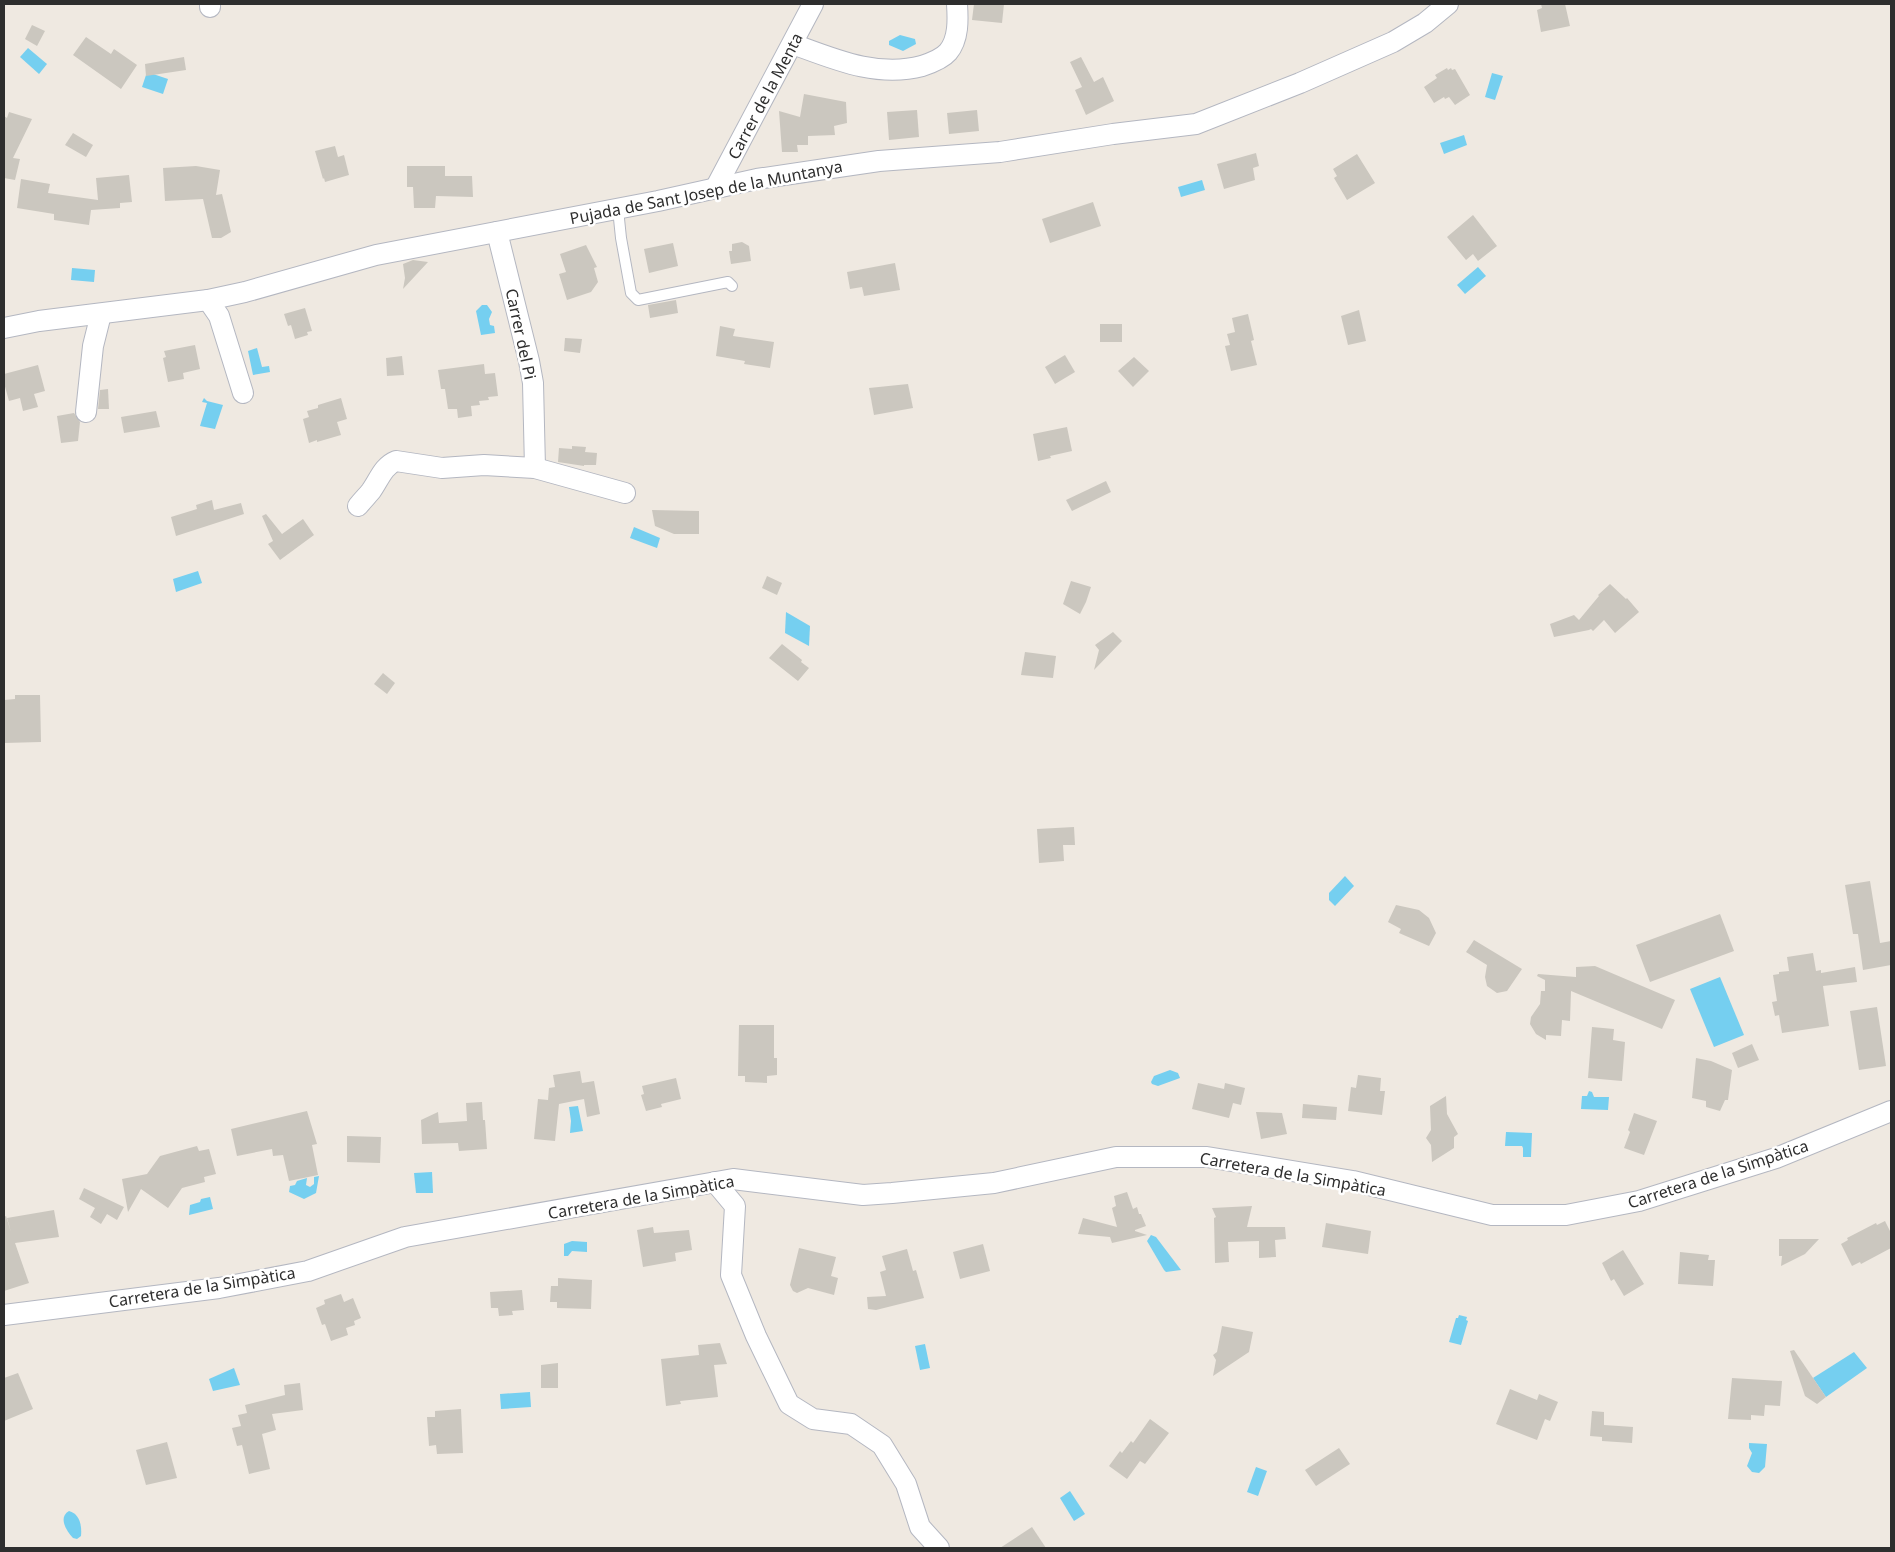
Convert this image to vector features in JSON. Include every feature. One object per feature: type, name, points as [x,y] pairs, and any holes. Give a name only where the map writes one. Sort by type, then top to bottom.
[{"type":"street","name":"Carrer de la Menta","points":[[716,188],[814,4]]},
{"type":"street","points":[[793,44],[860,67],[876,70],[913,68],[930,63],[948,53],[958,22],[957,4]]},
{"type":"street","name":"Pujada de Sant Josep de la Muntanya","points":[[4,328],[39,321],[208,300],[245,292],[376,255],[618,209],[775,176],[854,164],[1033,148],[1113,134],[1196,124],[1300,83],[1393,42],[1425,23],[1448,4]]},
{"type":"street","name":"Carrer del Pi","points":[[497,232],[529,362],[532,383],[536,468]]},
{"type":"street","points":[[208,300],[219,316],[243,393]]},
{"type":"street","points":[[86,412],[93,346],[101,314]]},
{"type":"street","points":[[358,506],[372,490],[385,468],[390,463],[396,461],[442,468],[484,465],[536,468],[625,493]]},
{"type":"street","name":"Carretera de la Simpàtica","points":[[4,1314],[228,1286],[308,1271],[405,1237],[733,1179],[863,1195],[892,1194],[994,1183],[1116,1157],[1207,1157],[1354,1181],[1492,1215],[1566,1215],[1639,1201],[1776,1158],[1891,1111]]},
{"type":"street","points":[[715,1182],[735,1206],[730,1275],[756,1336],[789,1404],[813,1419],[851,1424],[882,1445],[906,1484],[920,1527],[939,1548]]},
{"type":"lane","points":[[618,209],[631,293],[638,300],[728,282],[732,286]]},
{"type":"water","points":[[900,35],[915,39],[916,44],[903,51],[889,45],[889,41]]},
{"type":"water","points":[[28,48],[47,64],[39,74],[20,57]]},
{"type":"water","points":[[147,72],[168,79],[163,94],[142,87]]},
{"type":"water","points":[[1492,73],[1503,76],[1495,100],[1485,97]]},
{"type":"water","points":[[1464,135],[1467,145],[1444,154],[1440,143]]},
{"type":"water","points":[[1202,180],[1205,190],[1181,197],[1178,187]]},
{"type":"water","points":[[1478,267],[1486,276],[1465,294],[1457,285]]},
{"type":"water","points":[[72,268],[95,270],[94,282],[71,280]]},
{"type":"water","points":[[482,305],[487,305],[492,312],[489,319],[490,325],[494,326],[495,333],[481,335],[476,311]]},
{"type":"water","points":[[257,348],[262,367],[269,366],[270,372],[253,375],[248,351]]},
{"type":"water","points":[[204,398],[207,401],[223,405],[215,429],[200,426],[207,403],[202,402]]},
{"type":"water","points":[[634,527],[660,538],[657,548],[630,538]]},
{"type":"water","points":[[198,571],[202,583],[176,592],[173,579]]},
{"type":"water","points":[[786,612],[810,626],[809,646],[785,633]]},
{"type":"water","points":[[1345,876],[1354,886],[1335,906],[1329,900],[1329,893]]},
{"type":"water","points":[[1720,977],[1744,1035],[1714,1047],[1690,989]]},
{"type":"water","points":[[1170,1070],[1178,1073],[1180,1078],[1158,1086],[1152,1084],[1154,1076]]},
{"type":"water","points":[[1589,1091],[1592,1092],[1594,1097],[1609,1097],[1608,1110],[1581,1109],[1582,1096],[1587,1096]]},
{"type":"water","points":[[578,1106],[583,1131],[570,1133],[569,1107]]},
{"type":"water","points":[[1506,1132],[1532,1133],[1531,1157],[1523,1157],[1522,1146],[1505,1146]]},
{"type":"water","points":[[432,1172],[433,1193],[416,1193],[414,1173]]},
{"type":"water","points":[[319,1176],[316,1193],[304,1199],[289,1192],[290,1186],[295,1185],[297,1181],[307,1178],[306,1185],[310,1187],[314,1184],[314,1177]]},
{"type":"water","points":[[210,1197],[213,1209],[189,1215],[190,1205]]},
{"type":"water","points":[[1151,1235],[1156,1237],[1181,1270],[1166,1272],[1164,1270],[1147,1241]]},
{"type":"water","points":[[572,1241],[587,1242],[587,1252],[572,1251],[568,1256],[564,1256],[564,1244]]},
{"type":"water","points":[[1459,1315],[1467,1317],[1466,1320],[1468,1321],[1461,1345],[1449,1342],[1456,1318]]},
{"type":"water","points":[[925,1344],[930,1368],[920,1370],[915,1346]]},
{"type":"water","points":[[1854,1352],[1867,1368],[1826,1397],[1813,1378]]},
{"type":"water","points":[[234,1368],[240,1385],[213,1391],[209,1379]]},
{"type":"water","points":[[530,1392],[531,1407],[501,1409],[500,1394]]},
{"type":"water","points":[[1749,1443],[1767,1444],[1765,1467],[1759,1473],[1752,1472],[1747,1466],[1752,1453]]},
{"type":"water","points":[[1256,1467],[1267,1471],[1258,1496],[1247,1492]]},
{"type":"water","points":[[1070,1491],[1085,1514],[1074,1521],[1060,1498]]},
{"type":"water","points":[[69,1511],[76,1515],[81,1524],[81,1536],[77,1539],[70,1535],[64,1524],[64,1517]]},
{"type":"building","points":[[974,4],[1004,4],[1002,23],[972,20]]},
{"type":"building","points":[[1541,4],[1565,4],[1570,26],[1541,32],[1537,10],[1542,8]]},
{"type":"building","points":[[32,25],[45,31],[37,46],[25,39]]},
{"type":"building","points":[[86,37],[111,54],[114,49],[137,65],[121,89],[73,55]]},
{"type":"building","points":[[184,57],[186,70],[146,76],[145,64]]},
{"type":"building","points":[[1081,57],[1094,82],[1103,77],[1114,101],[1086,115],[1075,90],[1082,87],[1070,62]]},
{"type":"building","points":[[1447,68],[1448,70],[1451,68],[1452,70],[1455,69],[1470,95],[1455,105],[1449,97],[1445,99],[1444,97],[1434,103],[1424,87],[1437,78],[1435,75]]},
{"type":"building","points":[[804,94],[846,102],[847,123],[834,126],[835,135],[808,136],[808,145],[797,145],[798,152],[782,152],[779,111],[800,117]]},
{"type":"building","points":[[917,110],[919,137],[889,140],[887,112]]},
{"type":"building","points":[[977,110],[979,131],[949,134],[947,113]]},
{"type":"building","points":[[9,112],[32,119],[13,158],[20,159],[15,180],[4,178],[4,116],[7,118]]},
{"type":"building","points":[[73,133],[93,145],[86,157],[65,145]]},
{"type":"building","points":[[335,146],[338,157],[344,155],[349,175],[325,182],[315,151]]},
{"type":"building","points":[[1256,153],[1259,166],[1253,168],[1255,180],[1224,189],[1217,164]]},
{"type":"building","points":[[1357,154],[1375,183],[1347,200],[1334,178],[1337,176],[1333,169]]},
{"type":"building","points":[[196,166],[220,170],[216,195],[222,194],[231,232],[221,238],[212,238],[203,199],[165,201],[163,168]]},
{"type":"building","points":[[407,166],[445,166],[445,176],[472,176],[473,197],[436,196],[435,208],[414,208],[413,187],[407,187]]},
{"type":"building","points":[[129,175],[132,202],[120,203],[120,208],[91,210],[89,225],[54,220],[54,214],[17,208],[21,179],[50,184],[48,193],[98,200],[96,178]]},
{"type":"building","points":[[1093,202],[1101,226],[1050,243],[1042,219]]},
{"type":"building","points":[[1473,215],[1497,246],[1478,261],[1473,254],[1466,260],[1447,237]]},
{"type":"building","points":[[742,242],[749,246],[751,261],[731,264],[729,251],[732,251],[732,244]]},
{"type":"building","points":[[673,243],[678,266],[649,273],[644,249]]},
{"type":"building","points":[[586,245],[597,267],[594,268],[598,282],[591,292],[567,300],[559,274],[566,272],[560,254]]},
{"type":"building","points":[[413,260],[428,262],[403,289],[405,278],[403,264]]},
{"type":"building","points":[[895,263],[900,290],[864,296],[862,287],[850,289],[847,272]]},
{"type":"building","points":[[676,300],[678,313],[650,318],[648,305]]},
{"type":"building","points":[[305,308],[312,331],[307,332],[308,335],[295,339],[291,325],[288,326],[284,314]]},
{"type":"building","points":[[1359,310],[1366,341],[1348,345],[1341,316]]},
{"type":"building","points":[[1248,314],[1254,340],[1251,341],[1257,365],[1231,371],[1225,346],[1230,345],[1227,334],[1235,332],[1232,318]]},
{"type":"building","points":[[1100,324],[1122,324],[1122,342],[1100,342]]},
{"type":"building","points":[[720,326],[735,329],[733,336],[774,342],[770,368],[744,364],[745,361],[716,356]]},
{"type":"building","points":[[565,338],[582,339],[580,353],[564,351]]},
{"type":"building","points":[[195,345],[200,369],[183,373],[184,379],[168,382],[163,358],[166,357],[164,351]]},
{"type":"building","points":[[1065,355],[1075,372],[1055,384],[1045,367]]},
{"type":"building","points":[[402,356],[404,375],[387,376],[386,358]]},
{"type":"building","points":[[1134,357],[1149,371],[1133,387],[1118,371]]},
{"type":"building","points":[[484,364],[485,374],[495,373],[498,396],[488,397],[489,400],[479,401],[480,405],[471,406],[472,416],[458,418],[457,409],[448,409],[445,389],[441,389],[438,370]]},
{"type":"building","points":[[38,365],[45,391],[34,394],[38,407],[23,411],[20,398],[9,401],[4,383],[4,374]]},
{"type":"building","points":[[908,384],[913,408],[874,415],[869,388]]},
{"type":"building","points":[[108,389],[109,409],[98,409],[100,390]]},
{"type":"building","points":[[341,398],[347,419],[337,422],[341,435],[309,443],[303,419],[309,417],[307,411],[318,408],[318,405]]},
{"type":"building","points":[[156,411],[160,427],[124,433],[121,417]]},
{"type":"building","points":[[74,413],[80,422],[78,441],[61,443],[57,416]]},
{"type":"building","points":[[1067,427],[1072,451],[1038,461],[1033,434]]},
{"type":"building","points":[[572,446],[586,447],[585,452],[597,453],[596,465],[584,466],[558,462],[559,448],[572,449]]},
{"type":"building","points":[[1106,481],[1111,492],[1072,511],[1066,500]]},
{"type":"building","points":[[212,500],[214,510],[241,503],[244,514],[176,536],[171,517],[197,509],[196,505]]},
{"type":"building","points":[[652,510],[699,511],[699,534],[674,534],[655,526]]},
{"type":"building","points":[[266,514],[282,534],[303,519],[314,535],[280,560],[268,544],[273,541],[262,516]]},
{"type":"building","points":[[767,576],[782,583],[777,595],[762,588]]},
{"type":"building","points":[[1071,581],[1091,587],[1080,614],[1063,604]]},
{"type":"building","points":[[1610,584],[1627,598],[1639,612],[1615,633],[1604,620],[1593,631],[1591,629],[1554,637],[1550,624],[1574,615],[1579,620],[1598,595]]},
{"type":"building","points":[[1113,632],[1122,641],[1094,670],[1099,650],[1095,645]]},
{"type":"building","points":[[782,644],[809,668],[798,681],[769,658]]},
{"type":"building","points":[[1025,652],[1056,656],[1053,678],[1021,675]]},
{"type":"building","points":[[383,673],[395,683],[387,694],[374,684]]},
{"type":"building","points":[[15,695],[40,695],[41,742],[4,743],[4,700],[15,699]]},
{"type":"building","points":[[1074,827],[1075,845],[1063,845],[1064,861],[1039,863],[1037,829]]},
{"type":"building","points":[[1870,881],[1880,943],[1891,941],[1891,965],[1863,970],[1858,934],[1853,934],[1845,885]]},
{"type":"building","points":[[1396,905],[1419,910],[1429,918],[1436,933],[1429,946],[1399,933],[1401,929],[1388,922]]},
{"type":"building","points":[[1720,914],[1734,951],[1650,982],[1636,945]]},
{"type":"building","points":[[1474,940],[1522,969],[1507,991],[1497,993],[1487,986],[1485,977],[1487,965],[1466,952]]},
{"type":"building","points":[[1813,953],[1816,971],[1821,970],[1821,973],[1855,967],[1857,982],[1823,986],[1829,1026],[1782,1033],[1779,1015],[1775,1016],[1772,1002],[1777,1001],[1773,975],[1789,971],[1787,957]]},
{"type":"building","points":[[1595,966],[1675,1000],[1662,1029],[1571,991],[1570,1021],[1562,1020],[1561,1036],[1546,1035],[1546,1040],[1536,1034],[1530,1024],[1531,1017],[1540,1004],[1541,991],[1545,991],[1545,980],[1537,976],[1538,974],[1576,977],[1576,967]]},
{"type":"building","points":[[1877,1007],[1886,1066],[1859,1070],[1850,1011]]},
{"type":"building","points":[[739,1025],[774,1025],[774,1058],[777,1058],[777,1075],[767,1076],[767,1083],[745,1082],[745,1076],[738,1076]]},
{"type":"building","points":[[1592,1027],[1614,1029],[1613,1040],[1625,1042],[1622,1081],[1588,1078]]},
{"type":"building","points":[[1752,1044],[1759,1060],[1738,1068],[1732,1053]]},
{"type":"building","points":[[1696,1058],[1711,1061],[1732,1070],[1728,1100],[1725,1100],[1720,1111],[1706,1107],[1706,1101],[1692,1098]]},
{"type":"building","points":[[580,1071],[582,1083],[594,1081],[600,1114],[587,1117],[584,1099],[559,1104],[555,1141],[534,1139],[538,1099],[548,1100],[549,1088],[555,1087],[553,1075]]},
{"type":"building","points":[[1358,1075],[1381,1078],[1380,1091],[1385,1091],[1382,1115],[1348,1111],[1351,1087],[1356,1088]]},
{"type":"building","points":[[676,1078],[681,1099],[661,1104],[662,1107],[646,1111],[641,1095],[644,1094],[642,1086]]},
{"type":"building","points":[[1198,1083],[1224,1089],[1225,1083],[1245,1088],[1241,1105],[1233,1103],[1229,1118],[1192,1109]]},
{"type":"building","points":[[1446,1096],[1447,1114],[1458,1134],[1454,1137],[1454,1148],[1432,1162],[1431,1145],[1426,1138],[1431,1130],[1430,1106]]},
{"type":"building","points":[[482,1102],[487,1149],[459,1151],[458,1143],[422,1144],[421,1120],[438,1112],[439,1123],[467,1121],[466,1103]]},
{"type":"building","points":[[1303,1104],[1337,1107],[1336,1120],[1302,1118]]},
{"type":"building","points":[[307,1111],[317,1144],[312,1145],[318,1175],[289,1181],[283,1155],[273,1156],[272,1149],[237,1156],[231,1129]]},
{"type":"building","points":[[1256,1112],[1282,1113],[1287,1134],[1261,1139]]},
{"type":"building","points":[[1634,1113],[1657,1121],[1644,1155],[1624,1148]]},
{"type":"building","points":[[347,1136],[381,1137],[380,1163],[347,1162]]},
{"type":"building","points":[[197,1146],[199,1151],[209,1149],[216,1174],[204,1177],[205,1182],[182,1188],[168,1208],[141,1189],[128,1212],[122,1179],[147,1174],[160,1156]]},
{"type":"building","points":[[84,1188],[124,1207],[117,1220],[107,1214],[101,1224],[90,1217],[95,1208],[79,1199]]},
{"type":"building","points":[[1127,1192],[1133,1209],[1137,1207],[1146,1226],[1135,1231],[1147,1235],[1112,1243],[1110,1237],[1078,1234],[1083,1218],[1117,1227],[1112,1208],[1116,1206],[1114,1196]]},
{"type":"building","points":[[1252,1206],[1247,1227],[1285,1227],[1286,1239],[1275,1240],[1276,1257],[1259,1258],[1259,1241],[1228,1242],[1229,1262],[1215,1263],[1214,1218],[1216,1217],[1212,1208]]},
{"type":"building","points":[[54,1210],[59,1237],[15,1243],[29,1283],[4,1291],[4,1217],[6,1216],[11,1232],[7,1218]]},
{"type":"building","points":[[1885,1221],[1891,1233],[1891,1248],[1861,1264],[1860,1262],[1852,1266],[1841,1244],[1848,1240],[1847,1238],[1876,1223],[1877,1225]]},
{"type":"building","points":[[1326,1223],[1371,1231],[1368,1254],[1322,1247]]},
{"type":"building","points":[[653,1227],[654,1233],[689,1230],[692,1250],[675,1253],[676,1261],[643,1267],[637,1230]]},
{"type":"building","points":[[1779,1239],[1819,1239],[1805,1254],[1781,1266],[1782,1256],[1779,1256]]},
{"type":"building","points":[[983,1244],[990,1271],[960,1279],[953,1252]]},
{"type":"building","points":[[799,1248],[836,1257],[831,1276],[838,1278],[834,1295],[808,1288],[797,1293],[793,1291],[790,1285]]},
{"type":"building","points":[[907,1249],[913,1271],[916,1270],[924,1298],[876,1310],[868,1309],[867,1297],[886,1296],[880,1272],[886,1270],[882,1256]]},
{"type":"building","points":[[1623,1250],[1644,1284],[1624,1296],[1614,1279],[1611,1281],[1602,1263]]},
{"type":"building","points":[[1680,1252],[1709,1255],[1708,1260],[1715,1260],[1713,1286],[1678,1284]]},
{"type":"building","points":[[558,1278],[592,1280],[591,1309],[557,1308],[557,1302],[550,1302],[551,1286],[558,1286]]},
{"type":"building","points":[[522,1290],[524,1310],[512,1311],[513,1315],[499,1316],[498,1308],[491,1308],[490,1292]]},
{"type":"building","points":[[341,1294],[344,1302],[353,1298],[361,1318],[354,1321],[355,1325],[346,1328],[348,1335],[331,1341],[325,1324],[322,1325],[316,1308],[325,1304],[324,1300]]},
{"type":"building","points":[[1222,1326],[1253,1332],[1249,1352],[1213,1376],[1216,1360],[1213,1355],[1217,1352]]},
{"type":"building","points":[[720,1343],[727,1364],[714,1365],[718,1397],[680,1401],[681,1404],[666,1406],[661,1359],[699,1355],[698,1345]]},
{"type":"building","points":[[1794,1350],[1826,1397],[1817,1404],[1805,1396],[1790,1351]]},
{"type":"building","points":[[558,1363],[558,1388],[541,1388],[541,1365]]},
{"type":"building","points":[[18,1373],[33,1409],[4,1421],[4,1378]]},
{"type":"building","points":[[1732,1378],[1782,1381],[1780,1406],[1765,1405],[1764,1416],[1751,1415],[1751,1420],[1728,1419]]},
{"type":"building","points":[[300,1383],[303,1410],[272,1414],[276,1430],[262,1434],[270,1469],[249,1474],[242,1445],[237,1446],[232,1428],[241,1426],[238,1415],[247,1413],[245,1405],[285,1395],[284,1385]]},
{"type":"building","points":[[1510,1389],[1537,1400],[1539,1394],[1558,1402],[1550,1421],[1545,1419],[1537,1440],[1496,1424]]},
{"type":"building","points":[[461,1409],[463,1453],[437,1454],[436,1445],[429,1446],[427,1417],[435,1417],[435,1411]]},
{"type":"building","points":[[1592,1411],[1604,1412],[1604,1425],[1633,1427],[1632,1443],[1602,1441],[1602,1437],[1590,1436]]},
{"type":"building","points":[[1150,1419],[1169,1433],[1145,1464],[1140,1461],[1127,1479],[1109,1466],[1120,1451],[1122,1453],[1131,1441],[1133,1443]]},
{"type":"building","points":[[167,1442],[177,1478],[146,1485],[136,1450]]},
{"type":"building","points":[[1339,1448],[1350,1464],[1316,1486],[1305,1470]]},
{"type":"building","points":[[1032,1527],[1046,1548],[1000,1548]]}]
